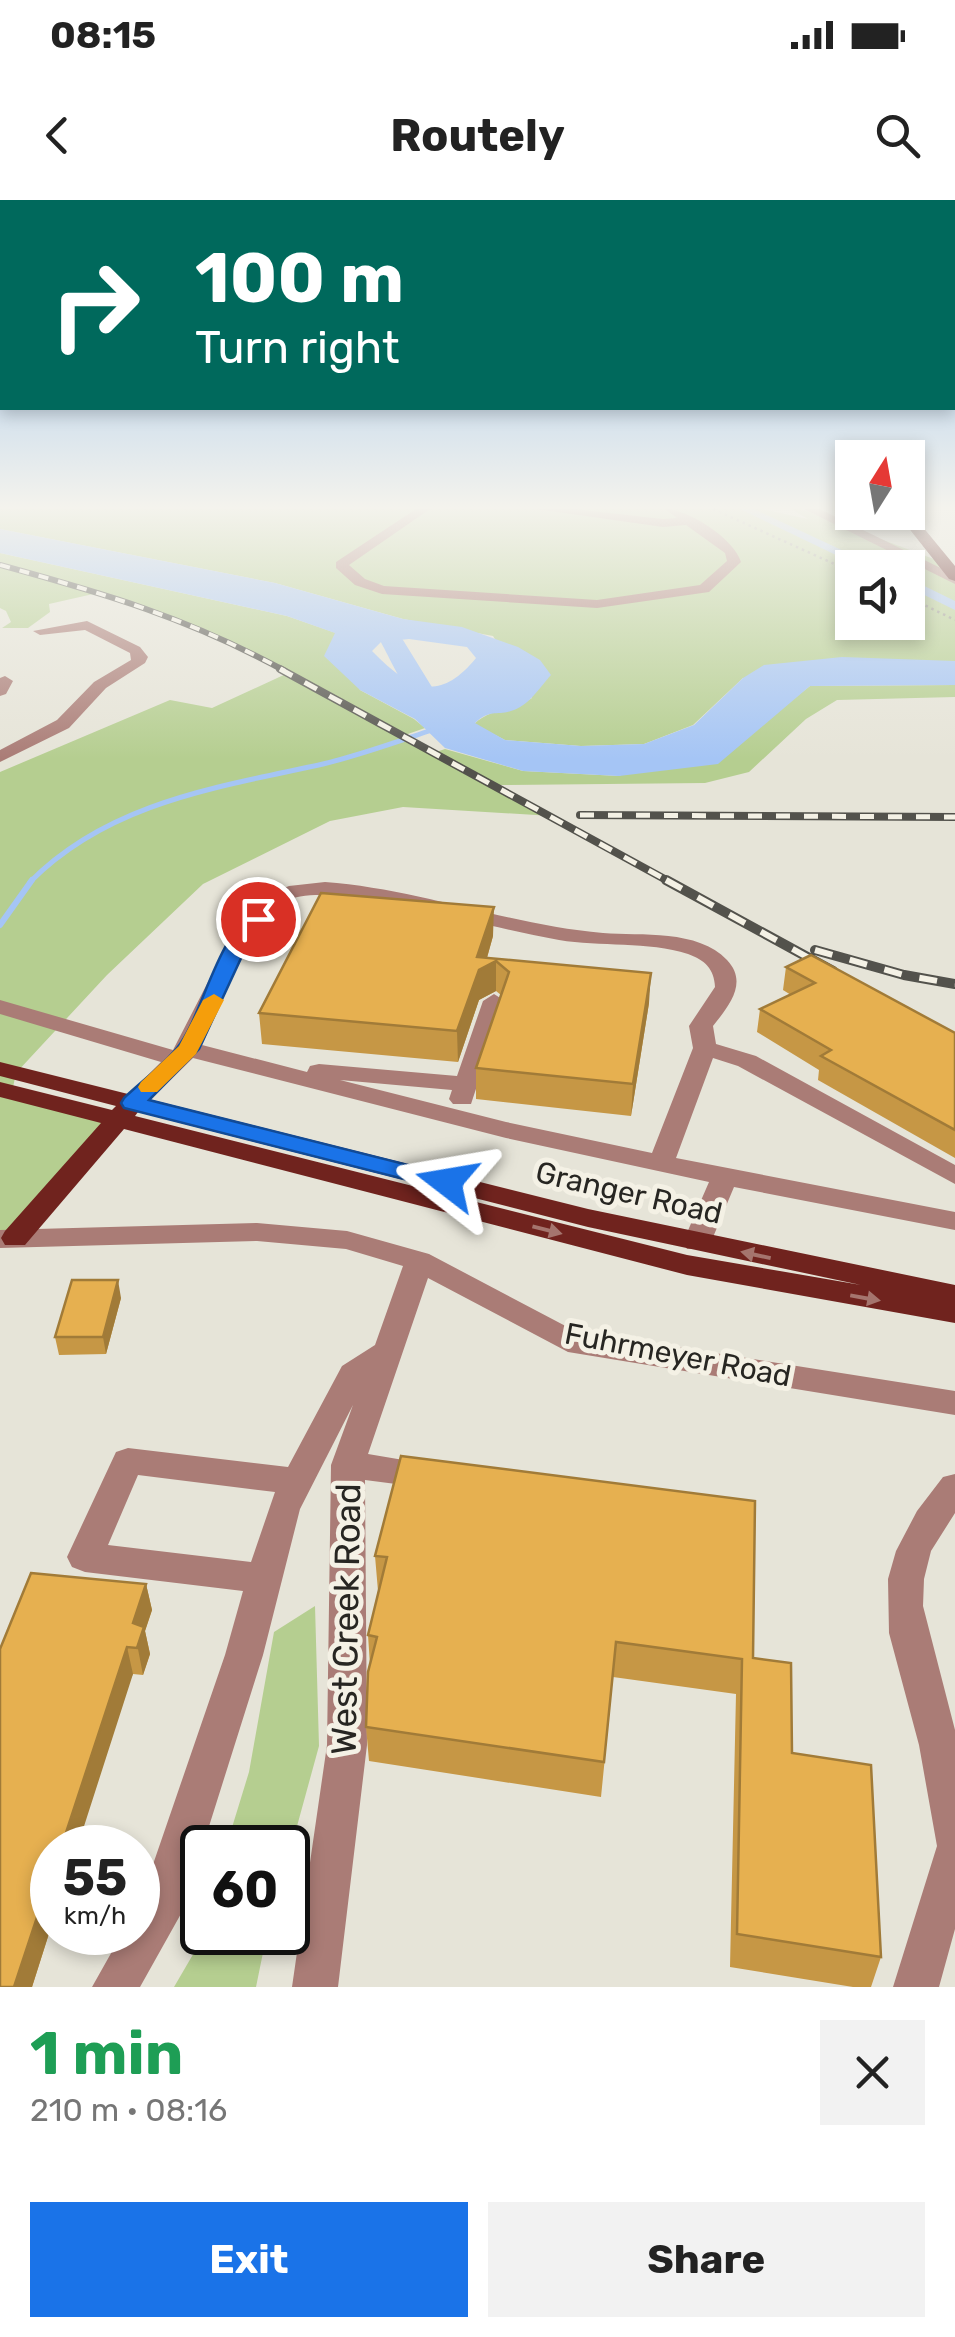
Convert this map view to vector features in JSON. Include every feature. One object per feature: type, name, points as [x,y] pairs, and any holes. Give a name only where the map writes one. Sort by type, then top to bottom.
[{"type":"main road","name":"Granger Road","points":[[7,1081],[692,1254],[955,1312]]},
{"type":"main road","points":[[8,1238],[124,1112]]},
{"type":"main road","name":"Granger Road","points":[[692,1254],[955,1295]]},
{"type":"street","points":[[412,592],[560,604],[681,592]]},
{"type":"street","points":[[0,757],[62,724],[100,686],[136,663],[140,656],[136,650],[87,626],[40,631]]},
{"type":"street","points":[[124,1112],[183,1054],[240,940],[275,899],[296,888],[372,893],[566,934],[628,942],[669,942],[720,965],[726,977],[721,1002],[701,1026],[705,1048],[661,1164]]},
{"type":"street","points":[[457,1118],[494,1001]]},
{"type":"street","points":[[3,1008],[183,1054],[290,1075],[661,1164],[955,1221]]},
{"type":"street","points":[[705,1048],[747,1061],[955,1176]]},
{"type":"street","points":[[290,1075],[318,1070],[466,1084]]},
{"type":"street","points":[[692,1254],[725,1177]]},
{"type":"street","name":"Fuhrmeyer Road","points":[[8,1238],[257,1232],[348,1240],[418,1261],[568,1341],[955,1403]]},
{"type":"street","name":"West Creek Road","points":[[315,1987],[347,1745],[348,1465],[418,1261]]},
{"type":"street","points":[[114,1987],[160,1912],[244,1655],[283,1510],[353,1374],[388,1351]]},
{"type":"street","points":[[265,1579],[85,1557],[128,1461],[297,1481]]},
{"type":"street","points":[[348,1465],[461,1479]]},
{"type":"street","points":[[955,1487],[922,1532],[902,1590],[905,1632],[936,1734],[955,1839]]},
{"type":"street","points":[[916,1987],[955,1854]]},
{"type":"path","points":[[925,605],[955,620]]},
{"type":"green space","points":[[0,592],[100,592],[49,604],[50,612],[28,628],[2,628],[11,622],[0,608]]},
{"type":"green space","points":[[103,592],[179,592],[287,616],[336,633],[360,690],[425,728],[405,735],[436,752],[445,749],[523,771],[619,776],[774,714],[810,686],[955,685],[955,697],[837,700],[806,719],[749,772],[705,783],[498,785],[552,816],[403,807],[330,821],[203,884],[107,975],[16,1073],[12,1092],[116,1121],[0,1239],[0,772],[170,700],[212,708],[288,673],[211,633]]},
{"type":"green space","points":[[308,592],[835,592],[835,640],[925,640],[925,592],[955,592],[955,661],[743,678],[693,725],[644,744],[581,746],[505,740],[474,724],[532,698],[493,636],[403,619]]},
{"type":"green space","points":[[315,1606],[319,1746],[297,1825],[233,1825],[249,1772],[274,1632]]},
{"type":"green space","points":[[193,1955],[263,1955],[256,1987],[174,1987]]},
{"type":"water","points":[[179,592],[308,592],[403,619],[462,627],[518,647],[540,660],[551,675],[520,707],[490,714],[475,723],[505,740],[581,746],[644,744],[694,725],[743,678],[764,665],[842,657],[955,661],[955,685],[810,686],[718,764],[619,776],[523,771],[445,748],[415,719],[360,690],[324,656],[335,633],[287,616]],"holes":[[[409,639],[467,647],[476,658],[449,682],[423,686],[398,674],[372,651],[381,642]]]},
{"type":"building","points":[[321,893],[494,907],[477,957],[651,973],[633,1084],[476,1068],[509,972],[496,961],[479,970],[457,1031],[259,1013]]},
{"type":"building","points":[[811,955],[955,1033],[955,1130],[821,1056],[831,1050],[760,1009],[815,983],[786,967]]},
{"type":"building","points":[[72,1280],[118,1280],[103,1337],[55,1337]]},
{"type":"building","points":[[401,1456],[755,1501],[753,1658],[791,1663],[792,1753],[871,1765],[881,1957],[737,1934],[742,1659],[616,1642],[604,1762],[366,1727],[368,1672],[377,1637],[368,1635],[387,1557],[375,1556]]},
{"type":"building","points":[[31,1573],[146,1584],[133,1623],[144,1627],[137,1648],[127,1647],[69,1825],[30,1825],[30,1939],[14,1987],[0,1987],[0,1649]]},
{"type":"waterway","points":[[928,592],[955,606]]},
{"type":"waterway","points":[[346,619],[387,632],[433,710],[452,724]]},
{"type":"waterway","points":[[32,881],[94,833],[167,802],[337,760],[432,730]]},
{"type":"waterway","points":[[0,925],[32,881]]},
{"type":"railway","points":[[95,592],[214,636],[285,671]]},
{"type":"railway","points":[[280,669],[670,882]]},
{"type":"railway","points":[[580,815],[955,817]]},
{"type":"railway","points":[[666,880],[833,971]]},
{"type":"railway","points":[[815,950],[904,975],[955,984]]},
{"type":"slow traffic","points":[[149,1087],[188,1049],[214,1000]]},
{"type":"route","points":[[258,919],[240,940],[221,987],[188,1049],[132,1103],[447,1182]]}]
